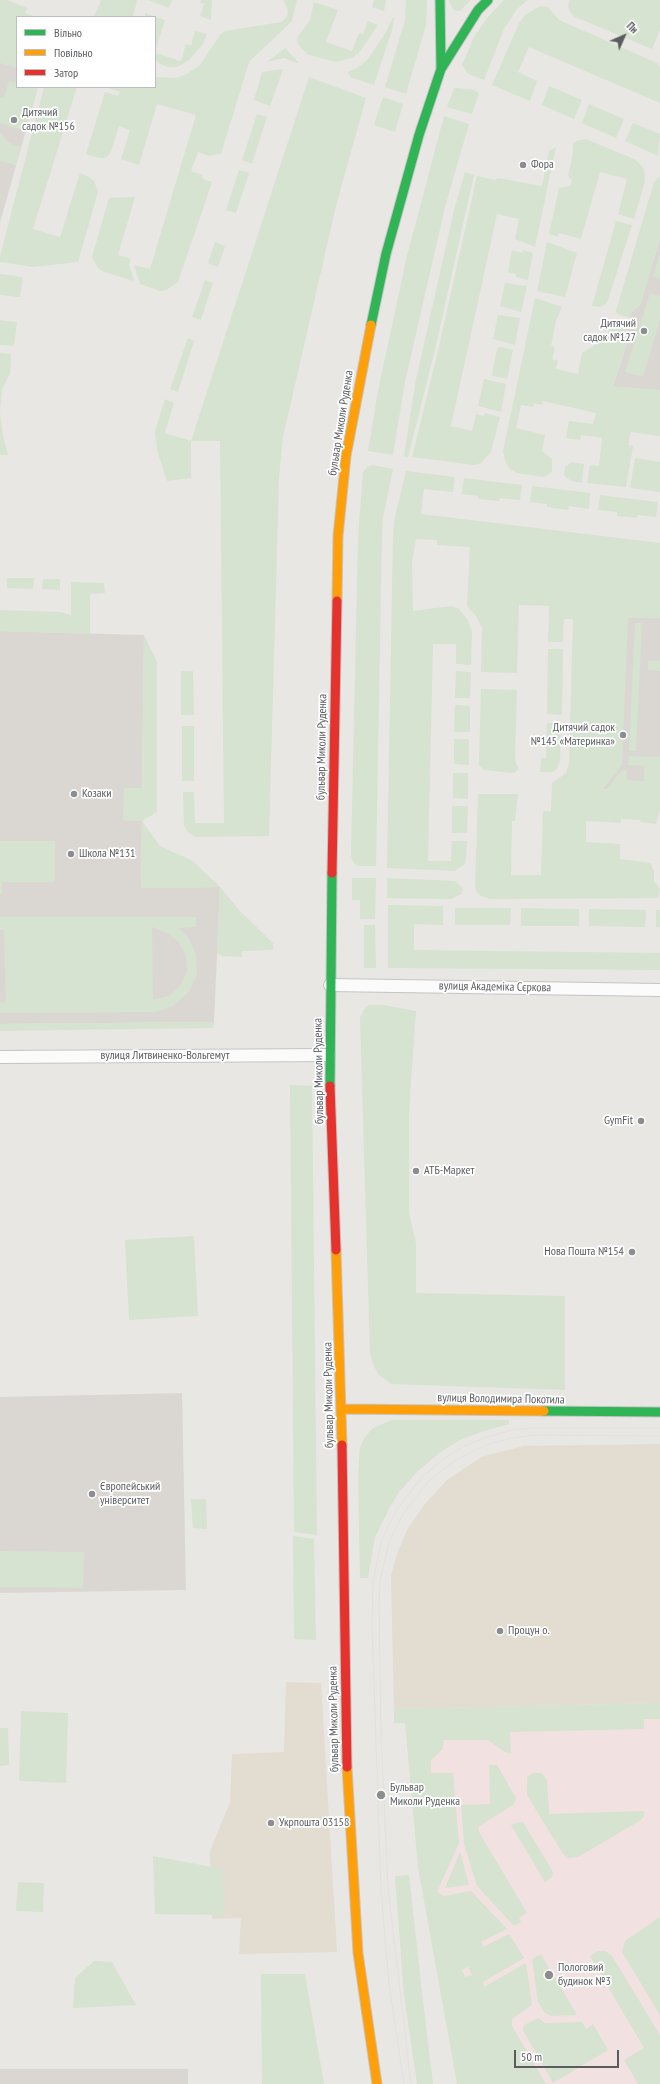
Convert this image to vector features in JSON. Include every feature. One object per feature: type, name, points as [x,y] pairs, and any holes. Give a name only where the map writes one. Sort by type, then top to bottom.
[{"type":"street","name":"бульвар Миколи Руденка","points":[[440,0],[441,69]]},
{"type":"street","name":"бульвар Миколи Руденка","points":[[377,2084],[358,1953],[345,1735],[342,1409],[329,1055],[338,536],[346,456],[358,386],[386,254],[419,135],[441,69],[478,10],[488,0]]},
{"type":"street","name":"вулиця Академіка Сєркова","points":[[330,985],[660,990]]},
{"type":"street","name":"вулиця Литвиненко-Вольгемут","points":[[0,1058],[329,1055]]},
{"type":"street","name":"вулиця Володимира Покотила","points":[[342,1409],[660,1412]]},
{"type":"shaded area","name":"Дитячий садок №156","points":[[0,37],[16,42],[16,88],[38,88],[0,223]]},
{"type":"shaded area","name":"Дитячий садок №127","points":[[660,238],[660,429],[601,423],[630,334],[627,328],[632,311],[640,305]]},
{"type":"shaded area","name":"Дитячий садок №145 «Материнка»","points":[[594,584],[660,587],[660,790],[585,789]]},
{"type":"shaded area","name":"Школа №131","points":[[0,631],[144,635],[142,788],[124,820],[142,821],[141,888],[220,887],[214,1022],[0,1024]]},
{"type":"shaded area","name":"Європейський університет","points":[[182,1393],[186,1590],[0,1593],[0,1397]]},
{"type":"shaded area","points":[[660,1444],[660,1703],[394,1709],[391,1576],[397,1554],[407,1530],[424,1505],[447,1480],[481,1457],[524,1446]]},
{"type":"shaded area","points":[[286,1682],[321,1683],[337,1952],[239,1954],[241,1918],[212,1919],[210,1851],[230,1802],[232,1754],[284,1752]]},
{"type":"shaded area","name":"Пологовий будинок №3","points":[[660,1719],[660,2084],[457,2084],[418,1867],[405,1723]]},
{"type":"shaded area","points":[[0,2069],[188,2069],[188,2084],[0,2084]]},
{"type":"green space","points":[[0,0],[7,0],[27,8],[25,13],[34,16],[16,16],[16,68],[0,63]]},
{"type":"green space","points":[[101,0],[137,0],[133,16],[94,16]]},
{"type":"green space","points":[[148,0],[172,0],[169,8]]},
{"type":"green space","points":[[201,0],[212,0],[211,20],[200,16],[204,4],[200,3]]},
{"type":"green space","points":[[283,0],[297,0],[292,21],[249,62],[221,154],[209,156],[198,152],[191,171],[202,175],[203,179],[212,182],[178,282],[166,290],[160,291],[140,284],[134,265],[150,269],[196,115],[157,104],[139,165],[121,159],[130,130],[119,126],[110,154],[105,158],[99,158],[86,154],[105,92],[118,96],[120,92],[108,88],[156,88],[156,77],[176,78],[187,74],[200,65],[220,35],[225,31],[281,22],[287,17],[288,10]]},
{"type":"green space","points":[[374,0],[386,0],[384,11],[372,7]]},
{"type":"green space","points":[[406,0],[427,0],[426,25],[406,94],[385,87],[405,20]]},
{"type":"green space","points":[[449,0],[471,0],[460,11],[453,10]]},
{"type":"green space","points":[[504,0],[528,0],[517,9],[504,29],[484,80],[468,74],[462,65],[474,37],[487,18]]},
{"type":"green space","points":[[569,0],[660,0],[660,30],[652,49],[575,17],[570,12],[568,6]]},
{"type":"green space","points":[[314,2],[338,10],[326,42],[352,51],[359,33],[363,34],[368,21],[378,25],[359,53],[351,58],[336,62],[309,55],[303,50],[298,44],[297,38],[310,20]]},
{"type":"green space","points":[[540,6],[548,7],[559,20],[657,63],[660,67],[660,103],[529,47],[518,72],[537,81],[530,101],[492,85],[519,23],[525,15]]},
{"type":"green space","points":[[145,13],[154,16],[145,16]]},
{"type":"green space","points":[[156,17],[165,20],[156,48]]},
{"type":"green space","points":[[393,17],[392,30],[374,85],[350,77],[348,72],[357,68],[367,60],[386,32]]},
{"type":"green space","points":[[195,31],[207,34],[203,44],[189,60],[177,67],[168,67],[160,64],[156,60],[156,53],[181,61],[186,44],[191,46]]},
{"type":"green space","points":[[285,48],[298,62],[297,63],[284,58],[267,62]]},
{"type":"green space","points":[[283,69],[270,106],[254,100],[262,72]]},
{"type":"green space","points":[[309,77],[366,98],[336,206],[283,437],[279,477],[269,836],[196,837],[188,832],[184,826],[183,792],[194,792],[195,823],[224,823],[220,441],[191,441]]},
{"type":"green space","points":[[16,79],[16,88],[38,88],[25,131],[0,123],[0,97],[4,98],[9,81],[15,83]]},
{"type":"green space","points":[[549,86],[582,100],[574,119],[542,105]]},
{"type":"green space","points":[[44,88],[77,88],[33,229],[60,237],[80,173],[89,177],[94,181],[98,192],[78,262],[33,267],[0,262],[0,256]]},
{"type":"green space","points":[[454,88],[472,89],[479,93],[472,114],[447,107]]},
{"type":"green space","points":[[383,97],[403,104],[395,132],[374,125]]},
{"type":"green space","points":[[589,104],[624,119],[616,138],[582,123]]},
{"type":"green space","points":[[257,114],[267,117],[252,164],[242,160]]},
{"type":"green space","points":[[444,116],[469,124],[445,207],[405,382],[393,455],[368,451],[378,391],[406,260]]},
{"type":"green space","points":[[633,123],[660,134],[658,156],[625,141]]},
{"type":"green space","points":[[0,132],[9,143],[21,147],[16,165],[0,161]]},
{"type":"green space","points":[[586,139],[636,160],[644,169],[645,181],[634,219],[618,214],[627,179],[600,172],[581,239],[559,233],[558,237],[549,234],[559,188],[570,186],[572,180],[568,176],[573,152],[573,144],[576,141]]},
{"type":"green space","points":[[556,147],[535,247],[515,239],[519,219],[497,214],[451,426],[472,431],[476,414],[484,416],[485,413],[500,417],[491,452],[481,463],[474,465],[412,457],[438,351],[477,176],[495,180],[498,178],[542,186],[549,151]]},
{"type":"green space","points":[[239,170],[249,173],[236,213],[226,210]]},
{"type":"green space","points":[[465,172],[474,175],[435,350],[408,457],[404,456],[415,384],[454,210]]},
{"type":"green space","points":[[660,176],[660,238],[640,305],[632,311],[630,318],[617,314],[616,311],[654,182]]},
{"type":"green space","points":[[135,197],[118,255],[131,259],[129,264],[134,281],[104,272],[98,268],[92,257],[109,198]]},
{"type":"green space","points":[[616,221],[632,225],[607,303],[601,307],[592,306]]},
{"type":"green space","points":[[215,242],[225,246],[218,267],[208,263]]},
{"type":"green space","points":[[547,242],[577,253],[565,297],[537,291]]},
{"type":"green space","points":[[512,250],[522,253],[523,250],[533,253],[528,280],[516,277],[516,274],[508,272]]},
{"type":"green space","points":[[660,254],[660,278],[653,276]]},
{"type":"green space","points":[[0,274],[23,277],[20,297],[0,295]]},
{"type":"green space","points":[[205,280],[213,283],[201,320],[192,317]]},
{"type":"green space","points":[[505,283],[527,286],[521,312],[500,306]]},
{"type":"green space","points":[[650,293],[660,296],[660,320],[643,377],[625,372]]},
{"type":"green space","points":[[535,298],[562,307],[556,321],[551,345],[555,348],[552,359],[558,361],[556,369],[578,374],[582,353],[604,339],[612,325],[627,328],[630,334],[613,386],[660,390],[660,436],[631,432],[628,445],[633,446],[626,487],[587,483],[590,465],[599,466],[602,438],[581,435],[580,440],[566,438],[569,421],[593,424],[596,413],[543,401],[542,405],[534,403],[533,407],[521,405],[516,428],[545,435],[542,451],[552,459],[552,472],[544,477],[517,473],[510,469],[506,463],[503,451]]},
{"type":"green space","points":[[498,315],[520,318],[515,345],[493,339]]},
{"type":"green space","points":[[0,320],[17,322],[14,346],[0,345]]},
{"type":"green space","points":[[188,338],[194,341],[178,392],[170,389]]},
{"type":"green space","points":[[500,347],[513,350],[507,379],[493,376],[492,374],[497,349]]},
{"type":"green space","points":[[0,353],[11,354],[10,373],[2,390],[0,411]]},
{"type":"green space","points":[[484,379],[506,384],[501,412],[478,406]]},
{"type":"green space","points":[[165,399],[174,403],[165,433],[191,441],[191,478],[167,481],[157,450],[155,431]]},
{"type":"green space","points":[[0,413],[3,436],[8,455],[0,455]]},
{"type":"green space","points":[[635,458],[660,462],[660,492],[630,488]]},
{"type":"green space","points":[[571,462],[584,464],[582,483],[571,481],[564,475],[565,467]]},
{"type":"green space","points":[[372,465],[393,469],[383,518],[382,534],[376,866],[357,866],[353,862],[351,856],[358,537],[363,472],[367,467]]},
{"type":"green space","points":[[406,471],[455,477],[453,492],[424,489],[421,514],[660,543],[660,618],[628,618],[622,765],[603,789],[607,789],[622,770],[626,770],[627,780],[644,781],[644,766],[628,765],[629,756],[660,757],[660,810],[656,824],[640,822],[641,820],[621,819],[621,823],[586,821],[586,842],[620,844],[620,859],[650,863],[654,871],[654,881],[660,889],[658,898],[490,899],[481,896],[477,892],[475,886],[478,794],[518,794],[515,821],[512,821],[511,875],[541,875],[543,811],[551,811],[552,783],[566,773],[569,763],[573,619],[564,619],[563,642],[548,642],[549,606],[519,605],[517,673],[481,672],[482,628],[476,616],[467,606],[470,547],[437,545],[437,540],[416,539],[412,563],[413,611],[451,606],[458,608],[468,620],[472,632],[471,665],[456,664],[456,644],[433,644],[428,861],[451,861],[452,841],[467,841],[466,858],[465,864],[455,871],[387,868],[393,534],[394,521]]},
{"type":"green space","points":[[464,478],[522,485],[520,500],[500,498],[499,501],[478,499],[478,496],[462,494]]},
{"type":"green space","points":[[532,486],[590,493],[589,509],[569,506],[568,510],[547,507],[547,504],[530,502]]},
{"type":"green space","points":[[600,495],[658,502],[656,517],[638,515],[637,518],[617,516],[617,512],[598,510]]},
{"type":"green space","points":[[7,578],[34,578],[33,589],[7,588]]},
{"type":"green space","points":[[43,579],[60,579],[60,590],[42,589]]},
{"type":"green space","points":[[71,582],[104,583],[105,593],[90,594],[90,634],[0,631],[0,610],[60,612],[71,615]]},
{"type":"green space","points":[[635,623],[642,623],[636,751],[629,751]]},
{"type":"green space","points":[[144,635],[157,662],[157,812],[142,821],[123,820],[124,788],[142,788]]},
{"type":"green space","points":[[548,649],[563,649],[562,715],[547,714]]},
{"type":"green space","points":[[648,661],[660,661],[660,671],[648,670]]},
{"type":"green space","points":[[181,671],[193,671],[194,715],[181,715]]},
{"type":"green space","points":[[456,671],[471,672],[470,698],[455,698]]},
{"type":"green space","points":[[481,689],[517,690],[515,761],[519,769],[514,773],[484,770],[479,765]]},
{"type":"green space","points":[[455,705],[470,706],[470,732],[454,732]]},
{"type":"green space","points":[[547,723],[561,723],[560,761],[557,769],[552,772],[540,772],[541,758],[546,758]]},
{"type":"green space","points":[[182,726],[194,726],[194,781],[182,781]]},
{"type":"green space","points":[[454,739],[469,739],[469,765],[454,764]]},
{"type":"green space","points":[[453,773],[468,773],[468,799],[453,798]]},
{"type":"green space","points":[[452,806],[468,806],[467,833],[452,833]]},
{"type":"green space","points":[[142,821],[160,846],[193,861],[220,887],[141,888]]},
{"type":"green space","points":[[0,841],[55,841],[55,882],[2,882],[2,894],[0,894]]},
{"type":"green space","points":[[352,878],[376,878],[375,919],[360,919],[360,900],[352,900]]},
{"type":"green space","points":[[387,878],[455,881],[463,889],[461,894],[451,899],[387,898]]},
{"type":"green space","points":[[220,887],[240,911],[273,943],[273,950],[242,951],[242,957],[223,956],[217,953]]},
{"type":"green space","points":[[388,905],[443,906],[443,925],[414,924],[414,950],[660,953],[660,970],[388,968]]},
{"type":"green space","points":[[455,908],[511,908],[510,925],[455,925]]},
{"type":"green space","points":[[521,908],[579,909],[579,926],[521,926]]},
{"type":"green space","points":[[589,909],[646,910],[645,927],[589,926]]},
{"type":"green space","points":[[656,910],[660,910],[660,927],[656,927]]},
{"type":"green space","points":[[0,917],[196,917],[196,927],[178,928],[188,937],[196,954],[197,974],[189,992],[173,1006],[156,1012],[0,1013],[0,1002],[6,1003],[4,930],[0,930]],"holes":[[[152,927],[167,933],[179,942],[186,957],[187,971],[181,985],[169,996],[153,1000]]]},
{"type":"green space","points":[[364,925],[375,925],[376,968],[364,968]]},
{"type":"green space","points":[[369,1005],[383,1005],[416,1011],[409,1111],[409,1213],[416,1243],[416,1293],[565,1296],[565,1390],[391,1384],[378,1374],[370,1354],[360,1018],[363,1011]]},
{"type":"green space","points":[[214,1022],[213,1028],[0,1031],[0,1024]]},
{"type":"green space","points":[[290,1085],[312,1086],[317,1535],[294,1532]]},
{"type":"green space","points":[[194,1236],[198,1316],[129,1320],[125,1240]]},
{"type":"green space","points":[[392,1420],[509,1420],[509,1424],[460,1440],[439,1453],[418,1471],[399,1492],[390,1507],[375,1537],[368,1578],[360,1578],[358,1474],[360,1447],[365,1437],[373,1428]]},
{"type":"green space","points":[[191,1499],[206,1499],[207,1529],[193,1528]]},
{"type":"green space","points":[[293,1536],[314,1539],[316,1640],[294,1639]]},
{"type":"green space","points":[[0,1551],[84,1552],[83,1588],[0,1587]]},
{"type":"green space","points":[[660,1703],[660,1719],[644,1719],[644,1729],[510,1732],[511,1753],[505,1752],[488,1740],[444,1740],[442,1750],[431,1760],[431,1773],[453,1773],[459,1843],[437,1892],[444,1896],[471,1891],[507,1929],[481,1942],[483,1947],[509,1934],[524,1958],[483,1982],[484,1987],[526,1963],[532,2005],[512,2019],[512,2026],[546,2084],[457,2084],[418,1867],[405,1723],[394,1723],[394,1709]],"holes":[[[468,1966],[472,1975],[465,1977],[462,1970]]]},
{"type":"green space","points":[[21,1711],[68,1713],[66,1783],[19,1781]]},
{"type":"green space","points":[[0,1728],[8,1728],[9,1765],[0,1766]]},
{"type":"green space","points":[[489,1765],[497,1765],[516,1798],[514,1804],[478,1827],[479,1832],[527,1913],[519,1918],[521,1922],[514,1926],[477,1886],[464,1844],[461,1805],[490,1804]]},
{"type":"green space","points":[[533,1773],[542,1773],[547,1780],[549,1814],[644,1811],[644,1816],[641,1820],[578,1857],[569,1858],[563,1854],[527,1795],[527,1777]]},
{"type":"green space","points":[[518,1822],[523,1822],[553,1872],[552,1877],[545,1882],[511,1825]]},
{"type":"green space","points":[[460,1852],[469,1885],[445,1888]]},
{"type":"green space","points":[[153,1856],[223,1869],[224,1915],[155,1914]]},
{"type":"green space","points":[[409,1875],[433,2084],[417,2084],[404,1996],[395,1876]]},
{"type":"green space","points":[[18,1882],[44,1883],[43,1912],[16,1911]]},
{"type":"green space","points":[[660,1917],[660,2015],[622,1952],[625,1941]]},
{"type":"green space","points":[[598,1951],[605,1951],[612,1956],[660,2035],[660,2084],[638,2084],[624,2060],[644,2048],[590,1956]]},
{"type":"green space","points":[[541,1954],[577,2015],[551,2016],[544,2012],[538,2002],[532,1959]]},
{"type":"green space","points":[[94,1961],[112,1962],[136,2005],[73,2008],[75,1978]]},
{"type":"green space","points":[[261,1974],[305,1974],[324,2084],[262,2084]]},
{"type":"green space","points":[[538,2018],[545,2023],[582,2022],[586,2029],[593,2024],[608,2050],[553,2083],[523,2030],[524,2025]]},
{"type":"tram line","points":[[404,2084],[389,1984],[381,1890],[372,1626],[373,1580],[382,1539],[397,1509],[423,1476],[444,1459],[464,1446],[487,1437],[512,1430],[533,1428],[660,1428]]},
{"type":"tram line","points":[[411,2084],[388,1888],[381,1735],[379,1602],[380,1581],[389,1542],[403,1514],[429,1481],[450,1464],[489,1444],[533,1435],[660,1436]]},
{"type":"traffic: fast","points":[[440,0],[441,69]]},
{"type":"traffic: fast","points":[[371,325],[386,254],[419,135],[441,69],[478,10],[488,0]]},
{"type":"traffic: fast","points":[[330,1086],[332,873]]},
{"type":"traffic: fast","points":[[544,1411],[660,1412]]},
{"type":"traffic: slow","points":[[337,601],[338,536],[346,456],[371,325]]},
{"type":"traffic: slow","points":[[336,1250],[342,1445]]},
{"type":"traffic: slow","points":[[342,1409],[544,1411]]},
{"type":"traffic: slow","points":[[347,1767],[358,1953],[377,2084]]},
{"type":"traffic: jam","points":[[332,873],[337,601]]},
{"type":"traffic: jam","points":[[330,1086],[336,1250]]},
{"type":"traffic: jam","points":[[342,1445],[347,1767]]},
{"type":"place","name":"Дитячий садок №156","points":[[14,120]]},
{"type":"place","name":"Фора","points":[[523,165]]},
{"type":"place","name":"Дитячий садок №127","points":[[644,331]]},
{"type":"place","name":"Дитячий садок №145 «Материнка»","points":[[623,735]]},
{"type":"place","name":"Козаки","points":[[74,794]]},
{"type":"place","name":"Школа №131","points":[[71,854]]},
{"type":"place","name":"GymFit","points":[[641,1121]]},
{"type":"place","name":"АТБ-Маркет","points":[[416,1171]]},
{"type":"place","name":"Нова Пошта №154","points":[[632,1252]]},
{"type":"place","name":"Європейський університет","points":[[92,1494]]},
{"type":"place","name":"Процун о.","points":[[500,1631]]},
{"type":"place","name":"Бульвар Миколи Руденка","points":[[381,1795]]},
{"type":"place","name":"Укрпошта 03158","points":[[271,1823]]},
{"type":"place","name":"Пологовий будинок №3","points":[[549,1975]]}]
